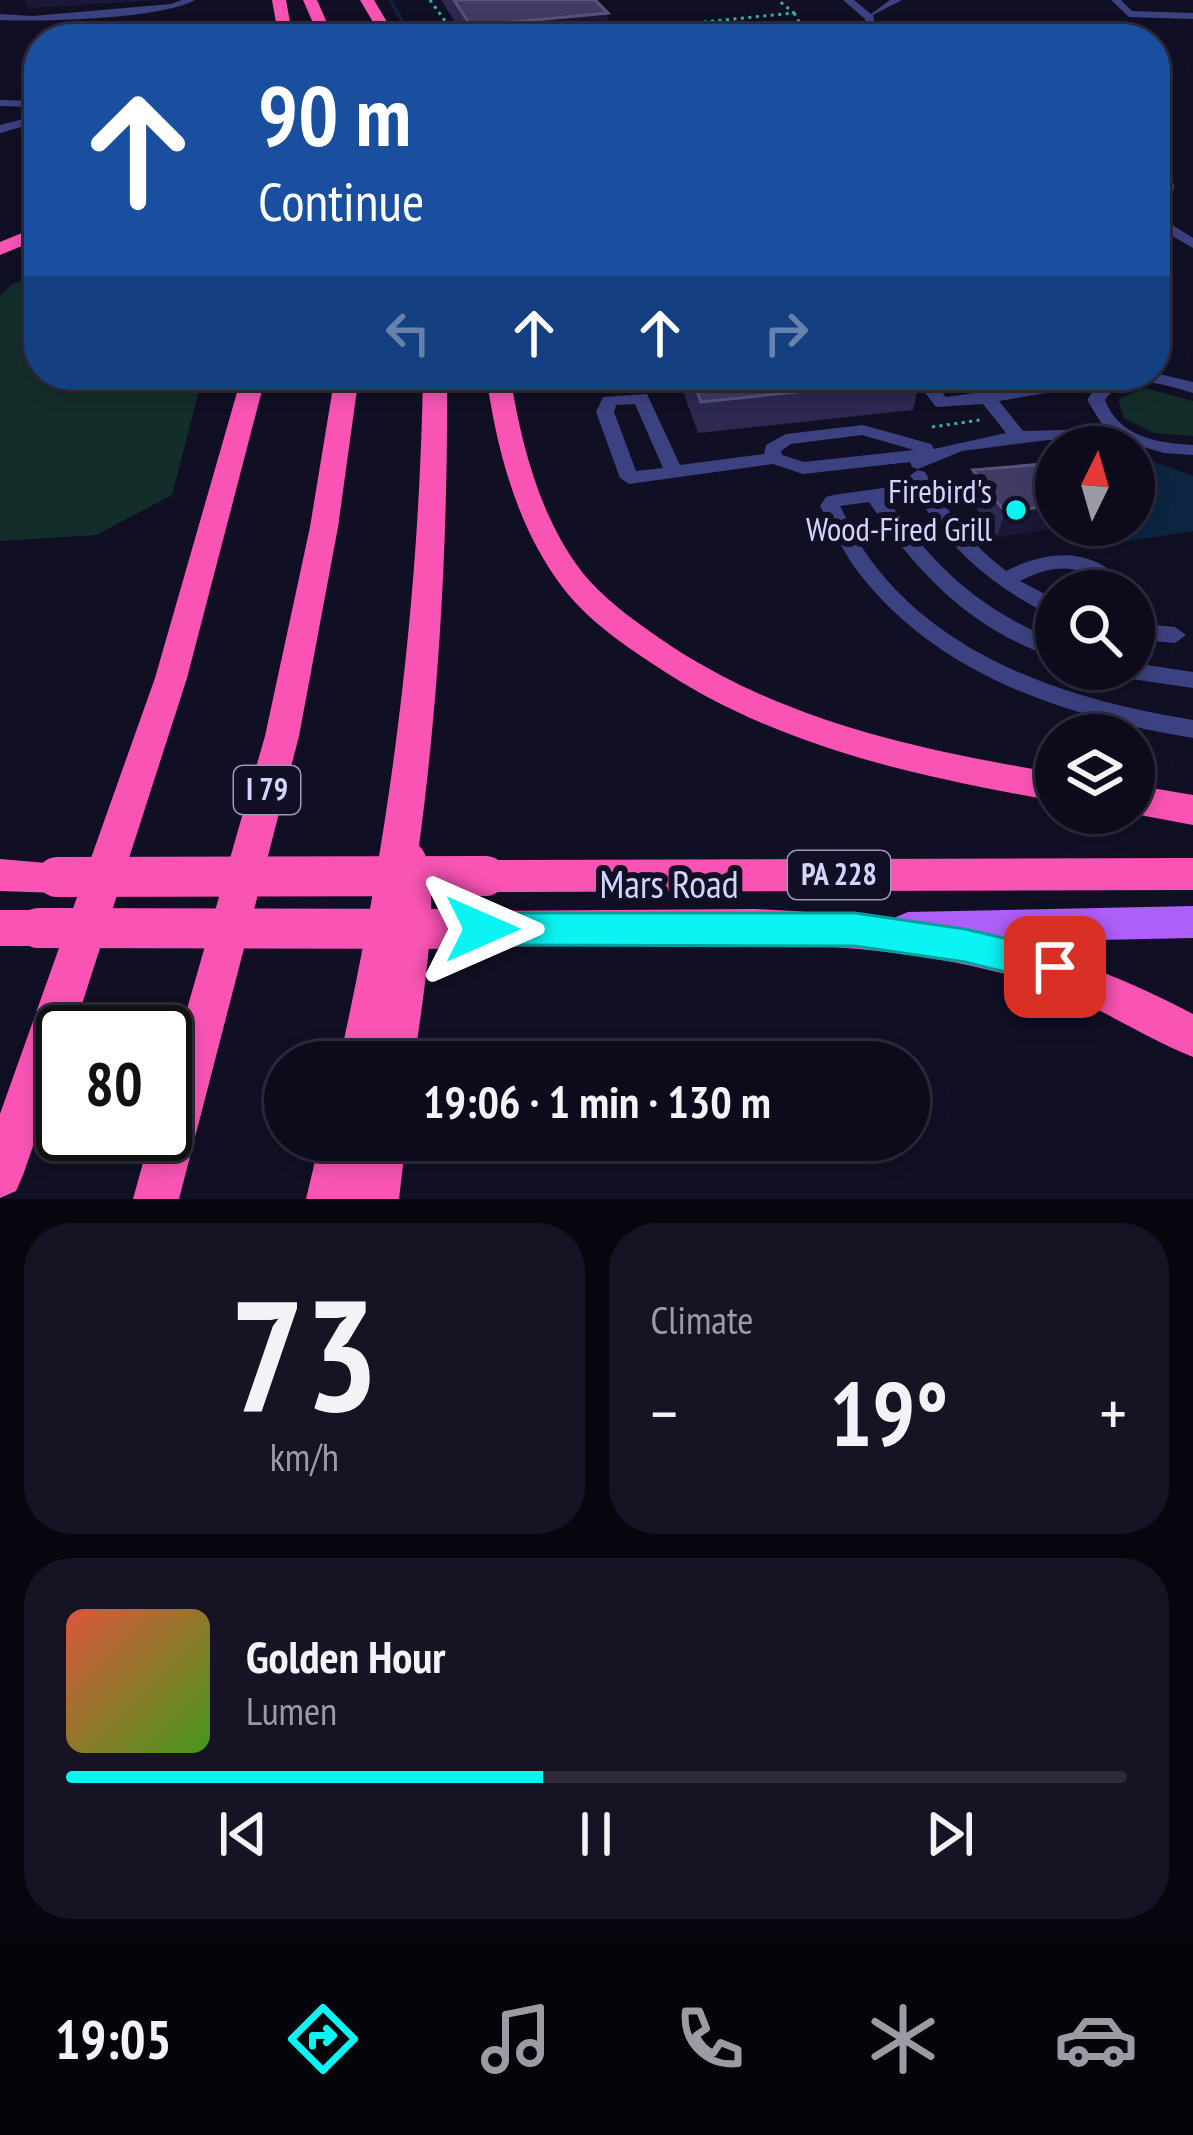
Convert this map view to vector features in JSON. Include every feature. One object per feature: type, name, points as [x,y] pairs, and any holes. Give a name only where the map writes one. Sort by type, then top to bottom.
[{"type":"highway","points":[[0,1174],[170,682],[235,457],[247,390]]},
{"type":"highway","name":"I 79","points":[[156,1199],[282,736],[324,527],[345,390]]},
{"type":"highway","points":[[363,1041],[412,731],[429,561],[435,390]]},
{"type":"highway","points":[[500,390],[507,438],[540,519],[571,577],[611,619],[686,674],[838,743],[925,765],[1035,783]]},
{"type":"highway","points":[[396,1041],[410,935],[412,731]]},
{"type":"highway","points":[[1155,804],[1193,810]]},
{"type":"highway","name":"Mars Road","points":[[3,874],[1193,874]]},
{"type":"highway","name":"Mars Road","points":[[19,928],[855,929]]},
{"type":"highway","points":[[855,929],[981,948],[1055,967],[1101,984],[1193,1036]]},
{"type":"highway","points":[[329,1199],[338,1161]]},
{"type":"highway","points":[[376,1199],[381,1161]]},
{"type":"main road","name":"Mars Road","points":[[855,929],[1193,922]]},
{"type":"street","points":[[7,0],[1,17],[33,19],[173,7],[190,0]]},
{"type":"street","points":[[849,0],[877,8],[897,0]]},
{"type":"street","points":[[849,0],[877,8]]},
{"type":"street","points":[[1116,0],[1129,14],[1193,16]]},
{"type":"street","points":[[931,390],[942,403],[1034,390]]},
{"type":"street","points":[[1100,390],[1096,406],[1112,426]]},
{"type":"street","points":[[674,472],[640,398],[609,401],[605,412],[629,478],[674,472],[774,458],[803,468],[921,456],[1065,421],[1096,406]]},
{"type":"street","points":[[987,398],[1016,433]]},
{"type":"street","points":[[774,458],[774,444],[786,439],[857,430],[921,456]]},
{"type":"street","points":[[1016,433],[1035,433]]},
{"type":"street","points":[[1155,444],[1188,452]]},
{"type":"street","points":[[921,456],[923,488],[968,550],[1035,597]]},
{"type":"street","points":[[923,488],[833,501],[830,506],[870,574],[919,624],[978,662],[1070,702],[1144,722],[1193,729]]},
{"type":"street","points":[[874,495],[920,564],[970,607],[1035,641]]},
{"type":"street","points":[[1005,580],[1039,561],[1062,559],[1094,570]]},
{"type":"street","points":[[1155,633],[1174,634]]},
{"type":"street","points":[[1155,674],[1193,680]]},
{"type":"path","points":[[778,0],[800,24]]},
{"type":"path","points":[[684,24],[794,13]]},
{"type":"path","points":[[932,427],[987,419]]},
{"type":"green space","points":[[24,280],[24,390],[199,390],[172,495],[96,535],[0,541],[0,296]]},
{"type":"green space","points":[[1152,390],[1193,401],[1193,436],[1155,433],[1155,426],[1140,426],[1124,418],[1118,399]]},
{"type":"water","points":[[1155,462],[1193,476],[1193,531],[1155,537]]},
{"type":"building","points":[[454,0],[595,0],[608,13],[492,24],[470,24]]},
{"type":"building","points":[[697,390],[815,390],[701,402]]},
{"type":"building","points":[[1035,465],[1035,508],[1005,512],[973,470]]},
{"type":"waterway","points":[[390,0],[404,24]]},
{"type":"place","name":"Firebird's Wood-Fired Grill","points":[[1016,510]]},
{"type":"route","points":[[482,929],[855,929],[965,945],[1055,967]]}]
